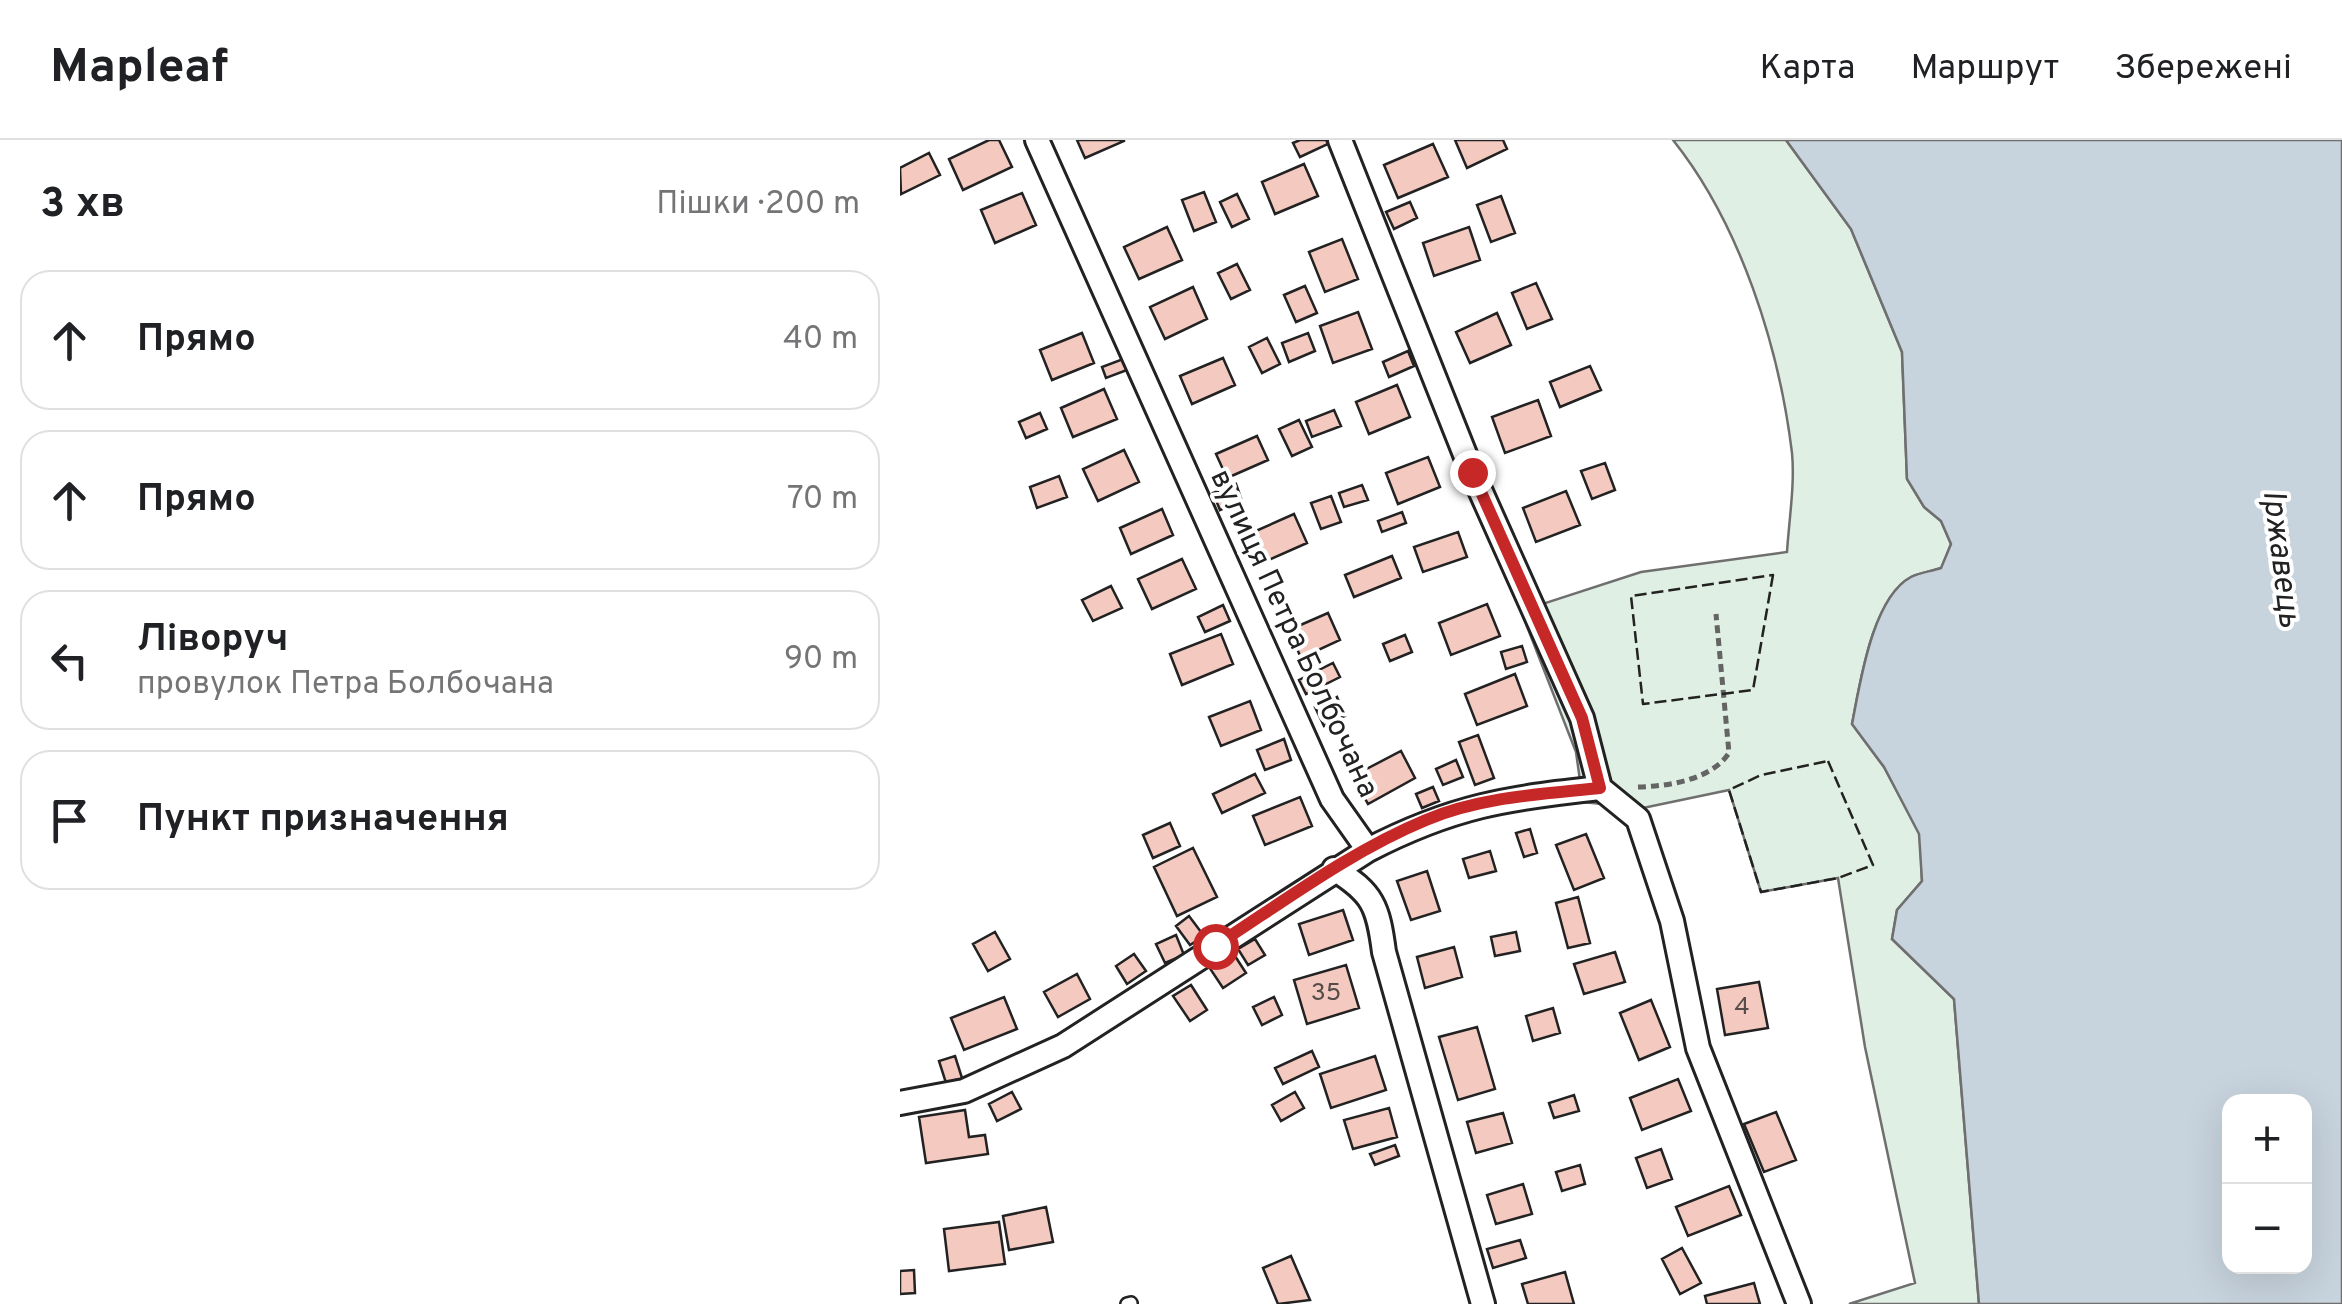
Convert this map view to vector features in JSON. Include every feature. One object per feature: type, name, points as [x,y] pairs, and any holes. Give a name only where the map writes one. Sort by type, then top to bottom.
[{"type":"street","name":"вулиця Петра Болбочана","points":[[1037,140],[1332,799],[1368,850]]},
{"type":"street","points":[[1340,140],[1472,472],[1582,718],[1600,788],[1638,819],[1672,921],[1698,1048],[1799,1304]]},
{"type":"street","points":[[900,1102],[964,1091],[1063,1046],[1334,868],[1428,818],[1510,797],[1600,788]]},
{"type":"street","points":[[1334,868],[1366,889],[1380,920],[1384,952],[1482,1304]]},
{"type":"path","points":[[1600,788],[1692,778],[1720,767],[1728,753],[1730,735],[1716,614]]},
{"type":"green space","points":[[1673,140],[1786,140],[1851,229],[1902,352],[1907,479],[1924,507],[1941,521],[1951,544],[1942,568],[1911,577],[1886,603],[1870,643],[1852,724],[1884,767],[1920,834],[1922,881],[1897,910],[1892,939],[1954,999],[1979,1304],[1849,1304],[1915,1283],[1865,1047],[1838,878],[1761,892],[1729,790],[1643,808],[1583,802],[1576,752],[1521,611],[1641,572],[1787,552],[1792,453],[1766,329],[1737,248],[1718,209]]},
{"type":"water","name":"Іржавець","points":[[1786,140],[2342,140],[2342,1304],[1979,1304],[1954,999],[1892,939],[1897,910],[1922,881],[1919,834],[1884,767],[1852,724],[1870,643],[1886,603],[1911,577],[1941,568],[1951,544],[1941,521],[1924,507],[1907,479],[1902,352],[1851,229]]},
{"type":"building","points":[[989,140],[999,140],[1012,167],[963,190],[949,159]]},
{"type":"building","points":[[1077,140],[1124,140],[1124,141],[1085,158]]},
{"type":"building","points":[[1326,140],[1328,144],[1300,157],[1293,143]]},
{"type":"building","points":[[1455,140],[1503,140],[1507,149],[1467,168]]},
{"type":"building","points":[[1433,144],[1448,177],[1398,198],[1384,165]]},
{"type":"building","points":[[929,153],[940,175],[901,194],[900,168]]},
{"type":"building","points":[[1304,164],[1318,196],[1275,214],[1262,182]]},
{"type":"building","points":[[1204,192],[1216,222],[1194,231],[1182,200]]},
{"type":"building","points":[[1022,193],[1036,225],[995,243],[981,210]]},
{"type":"building","points":[[1237,194],[1249,219],[1232,227],[1220,202]]},
{"type":"building","points":[[1501,196],[1515,233],[1491,242],[1477,205]]},
{"type":"building","points":[[1410,202],[1417,218],[1394,229],[1386,212]]},
{"type":"building","points":[[1167,227],[1182,260],[1139,279],[1124,247]]},
{"type":"building","points":[[1469,227],[1480,260],[1434,276],[1423,243]]},
{"type":"building","points":[[1342,239],[1358,279],[1325,292],[1309,252]]},
{"type":"building","points":[[1237,264],[1250,290],[1231,299],[1218,273]]},
{"type":"building","points":[[1536,283],[1552,319],[1527,329],[1512,293]]},
{"type":"building","points":[[1305,286],[1317,313],[1296,322],[1284,295]]},
{"type":"building","points":[[1193,287],[1207,319],[1165,339],[1150,307]]},
{"type":"building","points":[[1358,312],[1372,349],[1333,363],[1320,326]]},
{"type":"building","points":[[1497,313],[1511,345],[1470,363],[1456,332]]},
{"type":"building","points":[[1082,333],[1094,363],[1052,380],[1040,350]]},
{"type":"building","points":[[1308,333],[1315,351],[1289,362],[1282,343]]},
{"type":"building","points":[[1267,338],[1280,364],[1262,373],[1249,347]]},
{"type":"building","points":[[1408,351],[1414,366],[1389,377],[1383,362]]},
{"type":"building","points":[[1223,358],[1235,385],[1192,404],[1180,376]]},
{"type":"building","points":[[1123,359],[1127,370],[1106,378],[1102,367]]},
{"type":"building","points":[[1590,366],[1601,390],[1560,407],[1550,382]]},
{"type":"building","points":[[1397,385],[1410,417],[1369,434],[1356,402]]},
{"type":"building","points":[[1104,389],[1117,419],[1073,437],[1061,408]]},
{"type":"building","points":[[1538,400],[1551,436],[1505,453],[1492,417]]},
{"type":"building","points":[[1334,410],[1341,426],[1312,437],[1306,421]]},
{"type":"building","points":[[1040,413],[1047,429],[1026,438],[1019,422]]},
{"type":"building","points":[[1299,420],[1312,447],[1292,456],[1279,429]]},
{"type":"building","points":[[1257,436],[1268,460],[1227,478],[1216,454]]},
{"type":"building","points":[[1124,450],[1139,482],[1098,501],[1083,469]]},
{"type":"building","points":[[1428,457],[1440,487],[1398,504],[1386,473]]},
{"type":"building","points":[[1605,463],[1615,490],[1592,499],[1581,471]]},
{"type":"building","points":[[1059,476],[1067,497],[1037,508],[1030,487]]},
{"type":"building","points":[[1236,484],[1242,501],[1220,510],[1213,493]]},
{"type":"building","points":[[1362,485],[1368,500],[1344,507],[1339,493]]},
{"type":"building","points":[[1566,491],[1580,525],[1536,542],[1523,508]]},
{"type":"building","points":[[1331,496],[1341,522],[1321,529],[1311,503]]},
{"type":"building","points":[[1162,509],[1173,535],[1131,554],[1120,528]]},
{"type":"building","points":[[1402,512],[1406,523],[1382,532],[1378,521]]},
{"type":"building","points":[[1294,514],[1307,543],[1262,563],[1249,534]]},
{"type":"building","points":[[1458,532],[1467,557],[1423,572],[1414,547]]},
{"type":"building","points":[[1392,556],[1401,578],[1354,597],[1345,575]]},
{"type":"building","points":[[1182,559],[1196,589],[1152,609],[1138,579]]},
{"type":"building","points":[[1111,586],[1122,608],[1093,621],[1082,600]]},
{"type":"building","points":[[1487,604],[1500,636],[1451,655],[1439,623]]},
{"type":"building","points":[[1223,605],[1230,621],[1205,632],[1198,617]]},
{"type":"building","points":[[1328,613],[1340,640],[1301,658],[1289,630]]},
{"type":"building","points":[[1221,634],[1233,664],[1182,685],[1170,654]]},
{"type":"building","points":[[1405,635],[1412,652],[1390,661],[1383,644]]},
{"type":"building","points":[[1522,646],[1527,662],[1506,669],[1501,652]]},
{"type":"building","points":[[1333,663],[1340,677],[1306,694],[1299,680]]},
{"type":"building","points":[[1515,674],[1527,706],[1477,725],[1465,694]]},
{"type":"building","points":[[1337,697],[1345,716],[1324,726],[1315,707]]},
{"type":"building","points":[[1250,701],[1261,730],[1221,746],[1209,717]]},
{"type":"building","points":[[1478,735],[1494,778],[1475,785],[1459,742]]},
{"type":"building","points":[[1284,739],[1291,760],[1265,770],[1257,750]]},
{"type":"building","points":[[1401,751],[1415,778],[1368,804],[1353,776]]},
{"type":"building","points":[[1456,760],[1463,777],[1443,785],[1436,769]]},
{"type":"building","points":[[1255,774],[1265,793],[1222,813],[1213,794]]},
{"type":"building","points":[[1433,787],[1439,801],[1422,808],[1416,794]]},
{"type":"building","points":[[1300,797],[1312,826],[1265,845],[1253,816]]},
{"type":"building","points":[[1170,823],[1180,846],[1153,858],[1143,835]]},
{"type":"building","points":[[1530,829],[1537,853],[1524,857],[1516,833]]},
{"type":"building","points":[[1586,834],[1604,878],[1574,890],[1556,845]]},
{"type":"building","points":[[1193,848],[1217,897],[1177,916],[1154,867]]},
{"type":"building","points":[[1490,851],[1496,871],[1469,878],[1463,859]]},
{"type":"building","points":[[1427,871],[1440,911],[1411,920],[1397,881]]},
{"type":"building","points":[[1578,897],[1590,943],[1568,948],[1556,903]]},
{"type":"building","points":[[1343,910],[1353,940],[1309,955],[1299,924]]},
{"type":"building","points":[[1189,916],[1204,936],[1190,945],[1176,926]]},
{"type":"building","points":[[995,932],[1010,959],[988,971],[973,944]]},
{"type":"building","points":[[1516,932],[1520,951],[1495,956],[1491,937]]},
{"type":"building","points":[[1176,935],[1184,955],[1165,963],[1156,944]]},
{"type":"building","points":[[1255,939],[1265,955],[1248,965],[1238,949]]},
{"type":"building","points":[[1454,947],[1462,977],[1425,988],[1417,957]]},
{"type":"building","points":[[1615,952],[1625,982],[1584,994],[1574,964]]},
{"type":"building","points":[[1233,953],[1246,973],[1223,988],[1209,967]]},
{"type":"building","points":[[1134,954],[1146,971],[1127,984],[1116,966]]},
{"type":"building","points":[[1346,965],[1359,1008],[1307,1024],[1294,980]]},
{"type":"building","points":[[1077,974],[1090,999],[1058,1017],[1044,992]]},
{"type":"building","points":[[1759,982],[1768,1028],[1725,1035],[1717,989]]},
{"type":"building","points":[[1191,985],[1207,1010],[1190,1021],[1173,996]]},
{"type":"building","points":[[1004,997],[1017,1029],[964,1050],[951,1018]]},
{"type":"building","points":[[1274,997],[1282,1015],[1262,1025],[1253,1007]]},
{"type":"building","points":[[1651,1000],[1670,1047],[1639,1060],[1620,1013]]},
{"type":"building","points":[[1553,1008],[1560,1033],[1533,1041],[1526,1016]]},
{"type":"building","points":[[1477,1027],[1495,1089],[1458,1100],[1439,1037]]},
{"type":"building","points":[[1312,1051],[1319,1067],[1283,1084],[1275,1068]]},
{"type":"building","points":[[955,1056],[962,1078],[946,1083],[939,1061]]},
{"type":"building","points":[[1375,1056],[1386,1090],[1331,1108],[1320,1074]]},
{"type":"building","points":[[1678,1079],[1691,1111],[1642,1130],[1630,1098]]},
{"type":"building","points":[[1012,1092],[1021,1109],[997,1121],[989,1104]]},
{"type":"building","points":[[1295,1092],[1304,1108],[1281,1121],[1272,1105]]},
{"type":"building","points":[[1574,1095],[1579,1111],[1554,1118],[1549,1103]]},
{"type":"building","points":[[1389,1108],[1397,1137],[1353,1149],[1344,1120]]},
{"type":"building","points":[[965,1110],[969,1137],[985,1135],[988,1154],[926,1163],[919,1117]]},
{"type":"building","points":[[1776,1112],[1796,1160],[1764,1172],[1744,1124]]},
{"type":"building","points":[[1503,1113],[1512,1143],[1476,1153],[1467,1122]]},
{"type":"building","points":[[1395,1145],[1399,1156],[1375,1165],[1370,1154]]},
{"type":"building","points":[[1661,1149],[1672,1179],[1647,1188],[1636,1158]]},
{"type":"building","points":[[1580,1165],[1585,1184],[1562,1191],[1556,1172]]},
{"type":"building","points":[[1523,1184],[1532,1214],[1496,1224],[1487,1195]]},
{"type":"building","points":[[1729,1186],[1741,1215],[1688,1236],[1676,1207]]},
{"type":"building","points":[[1046,1207],[1053,1242],[1009,1250],[1003,1216]]},
{"type":"building","points":[[999,1222],[1005,1264],[949,1271],[944,1229]]},
{"type":"building","points":[[1520,1240],[1526,1258],[1493,1268],[1487,1249]]},
{"type":"building","points":[[1682,1248],[1701,1283],[1680,1294],[1662,1259]]},
{"type":"building","points":[[1291,1256],[1310,1300],[1278,1304],[1263,1268]]},
{"type":"building","points":[[914,1270],[915,1293],[900,1294],[900,1271]]},
{"type":"building","points":[[1565,1272],[1574,1304],[1528,1304],[1522,1284]]},
{"type":"building","points":[[1754,1283],[1760,1304],[1707,1304],[1705,1296]]},
{"type":"fence","points":[[1773,575],[1753,690],[1643,704],[1631,596],[1773,575]]},
{"type":"fence","points":[[1828,761],[1873,865],[1838,878],[1761,892],[1729,790],[1761,775],[1828,761]]},
{"type":"route","points":[[1215,946],[1334,868],[1428,818],[1510,797],[1600,788],[1582,718],[1472,472]]}]
